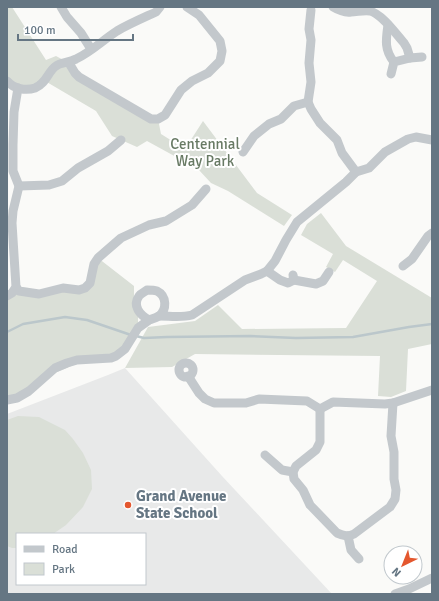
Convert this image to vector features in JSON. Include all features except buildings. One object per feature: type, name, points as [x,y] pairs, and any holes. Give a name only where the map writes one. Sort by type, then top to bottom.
[{"type":"street","points":[[61,7],[91,49]]},
{"type":"street","points":[[7,81],[18,88],[28,90],[37,87],[45,81],[54,67],[59,64],[69,63],[78,59],[118,31],[156,12],[160,7]]},
{"type":"street","points":[[69,63],[75,74],[79,77],[151,119],[158,119],[165,115],[181,90],[192,81],[208,73],[220,61],[222,51],[220,41],[199,16],[187,7]]},
{"type":"street","points":[[332,7],[343,12],[350,13],[364,11],[380,16],[404,43],[410,58]]},
{"type":"street","points":[[312,8],[309,28],[311,40],[309,63],[311,82],[308,102],[320,123],[337,140],[342,153],[356,172]]},
{"type":"street","points":[[388,25],[386,41],[389,56],[394,62]]},
{"type":"street","points":[[394,62],[422,57]]},
{"type":"street","points":[[391,74],[394,62]]},
{"type":"street","points":[[7,296],[12,293],[16,287],[12,223],[13,211],[19,186],[13,171],[10,138],[18,88]]},
{"type":"street","points":[[243,152],[254,136],[269,124],[281,119],[294,106],[308,102]]},
{"type":"street","points":[[7,400],[17,398],[28,391],[55,368],[67,363],[77,360],[111,358],[116,356],[125,349],[137,331],[149,320],[159,316],[185,317],[192,315],[245,280],[267,271],[275,261],[297,222],[356,172],[369,168],[386,152],[408,139],[416,137],[432,140]]},
{"type":"street","points":[[19,186],[49,185],[62,181],[78,168],[108,151],[121,140]]},
{"type":"street","points":[[16,287],[19,291],[39,294],[63,288],[79,290],[85,288],[90,284],[94,264],[98,258],[121,238],[150,225],[166,221],[192,204],[206,189]]},
{"type":"street","points":[[403,266],[412,259],[428,236],[432,233]]},
{"type":"street","points":[[267,271],[280,280],[288,283],[293,277],[316,284],[323,281],[329,272]]},
{"type":"street","points":[[137,331],[138,310],[136,302],[139,295],[147,290],[155,290],[161,294],[169,308],[177,316]]},
{"type":"street","points":[[159,316],[164,310],[165,301]]},
{"type":"street","points":[[138,310],[149,320]]},
{"type":"street","points":[[188,376],[199,393],[205,399],[214,403],[246,403],[259,399],[307,401],[320,409]]},
{"type":"street","points":[[320,409],[333,402],[393,403],[432,390]]},
{"type":"street","points":[[320,409],[320,442],[316,450],[296,466],[293,472],[294,479],[303,490],[310,505],[337,533],[342,536],[348,536],[354,534],[390,507],[395,499],[394,452],[391,436],[393,403]]},
{"type":"street","points":[[265,455],[282,470],[293,472]]},
{"type":"street","points":[[348,536],[351,550],[359,559]]},
{"type":"street","points":[[395,594],[406,591],[432,578]]},
{"type":"shaded area","name":"Grand Avenue State School","points":[[125,368],[222,476],[332,594],[7,594],[7,414]]},
{"type":"green space","name":"Centennial Way Park","points":[[7,7],[12,7],[46,60],[56,56],[69,63],[75,73],[158,119],[161,134],[185,149],[203,121],[257,193],[292,215],[284,226],[228,191],[211,183],[198,169],[147,141],[137,147],[112,136],[96,111],[45,81],[28,90],[7,81]]},
{"type":"green space","points":[[321,213],[346,246],[432,298],[432,344],[408,349],[406,391],[391,397],[378,396],[380,356],[195,354],[172,367],[125,368],[148,327],[195,321],[218,305],[242,329],[346,328],[377,281],[343,260],[335,272],[326,267],[333,254],[301,235],[307,224]]},
{"type":"green space","points":[[98,258],[134,286],[134,302],[138,310],[138,328],[121,353],[88,359],[45,377],[7,400],[7,296],[19,291],[85,288]]},
{"type":"green space","points":[[18,416],[39,417],[65,430],[83,453],[91,470],[92,489],[83,507],[66,525],[54,533],[16,533],[16,548],[7,546],[7,420]]},
{"type":"waterway","points":[[7,332],[23,324],[65,317],[87,320],[131,335]]},
{"type":"waterway","points":[[136,336],[144,338],[250,336],[296,338],[353,337],[432,324]]},
{"type":"place","name":"Grand Avenue State School","points":[[128,505]]}]
